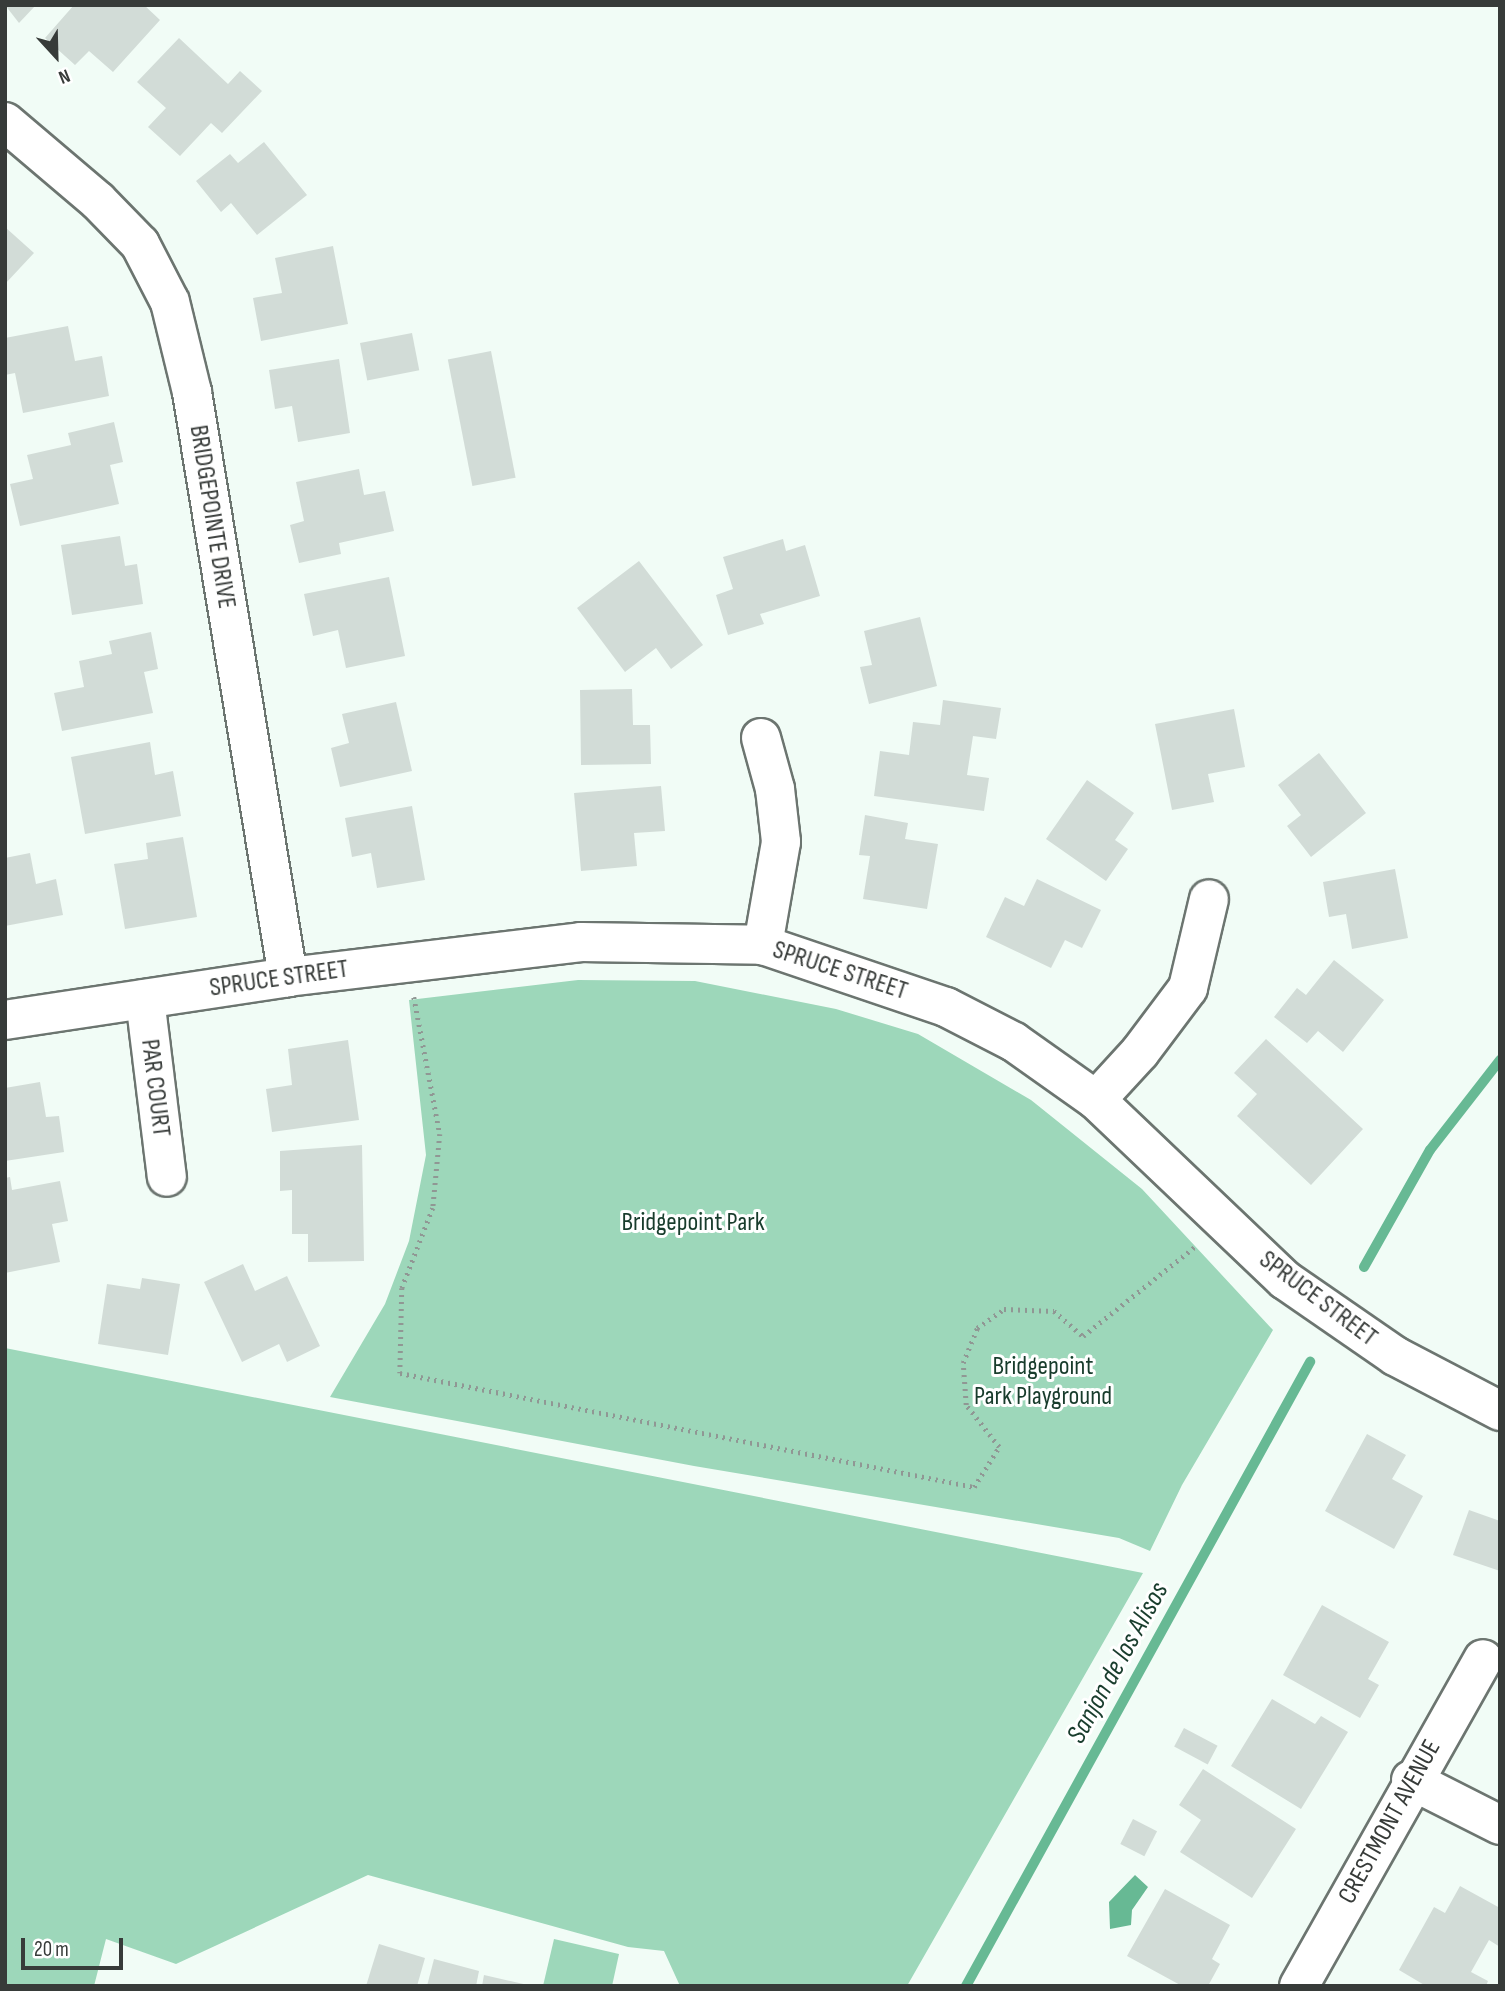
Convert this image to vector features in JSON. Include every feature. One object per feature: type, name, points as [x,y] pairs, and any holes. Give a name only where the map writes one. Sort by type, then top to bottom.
[{"type":"street","name":"BRIDGEPOINTE DRIVE","points":[[5,122],[98,201],[140,244],[170,302],[192,392],[288,976]]},
{"type":"street","points":[[761,738],[775,789],[781,842],[763,945]]},
{"type":"street","points":[[1096,1100],[1140,1052],[1188,988],[1209,899]]},
{"type":"street","name":"SPRUCE STREET","points":[[5,1020],[288,976],[581,942],[763,945],[946,1007],[1014,1042],[1096,1100],[1285,1280],[1338,1320],[1395,1356],[1500,1411]]},
{"type":"street","name":"PAR COURT","points":[[145,999],[167,1177]]},
{"type":"street","name":"CRESTMONT AVENUE","points":[[1299,1986],[1411,1780],[1483,1659]]},
{"type":"street","points":[[1411,1780],[1500,1825]]},
{"type":"path","points":[[406,962],[440,1133],[433,1208],[402,1288],[400,1373],[974,1487],[999,1447],[966,1405],[963,1363],[978,1328],[1004,1309],[1054,1311],[1083,1335],[1225,1223]]},
{"type":"green space","name":"Bridgepoint Park","points":[[578,980],[695,981],[836,1009],[918,1034],[1031,1100],[1142,1189],[1273,1330],[1182,1485],[1150,1551],[1119,1538],[694,1466],[330,1397],[385,1304],[409,1241],[426,1155],[409,1000]]},
{"type":"green space","points":[[5,1348],[1143,1573],[907,1986],[680,1986],[664,1951],[628,1947],[368,1875],[176,1964],[106,1939],[94,1986],[5,1986]]},
{"type":"green space","points":[[554,1939],[619,1954],[612,1986],[543,1986]]},
{"type":"shaded area","points":[[1135,1875],[1148,1887],[1132,1910],[1131,1925],[1110,1929],[1109,1902]]},
{"type":"building","points":[[5,5],[36,5],[19,23]]},
{"type":"building","points":[[74,5],[144,5],[160,20],[113,72],[89,51],[75,65],[45,38]]},
{"type":"building","points":[[179,38],[228,84],[240,71],[262,91],[222,133],[211,123],[180,156],[148,127],[166,108],[137,82]]},
{"type":"building","points":[[264,142],[307,195],[257,235],[231,203],[221,212],[196,181],[230,154],[238,163]]},
{"type":"building","points":[[5,227],[34,253],[5,284]]},
{"type":"building","points":[[333,246],[348,324],[261,341],[253,298],[282,293],[275,258]]},
{"type":"building","points":[[68,326],[75,361],[102,356],[109,396],[23,413],[15,373],[5,375],[5,338]]},
{"type":"building","points":[[412,333],[419,370],[367,380],[360,343]]},
{"type":"building","points":[[491,351],[516,478],[472,486],[448,359]]},
{"type":"building","points":[[339,359],[350,433],[298,442],[292,406],[275,409],[269,370]]},
{"type":"building","points":[[114,422],[123,462],[110,465],[119,504],[20,526],[10,484],[33,479],[27,455],[71,445],[68,433]]},
{"type":"building","points":[[359,469],[364,495],[385,491],[394,531],[339,543],[341,554],[299,563],[290,525],[304,521],[296,482]]},
{"type":"building","points":[[120,536],[125,566],[137,564],[143,604],[72,615],[61,545]]},
{"type":"building","points":[[783,539],[786,551],[805,545],[820,596],[760,614],[764,624],[728,635],[716,595],[733,589],[723,557]]},
{"type":"building","points":[[639,561],[703,645],[671,669],[656,648],[625,672],[577,608]]},
{"type":"building","points":[[389,577],[405,656],[346,668],[338,630],[313,636],[304,594]]},
{"type":"building","points":[[920,617],[937,686],[869,704],[860,667],[872,665],[864,631]]},
{"type":"building","points":[[151,632],[158,669],[144,672],[153,713],[62,731],[54,693],[84,687],[79,661],[112,654],[109,641]]},
{"type":"building","points":[[632,689],[633,725],[650,725],[651,764],[581,765],[580,690]]},
{"type":"building","points":[[943,700],[1001,708],[996,739],[973,736],[967,775],[989,778],[984,811],[874,796],[880,751],[909,755],[913,722],[940,725]]},
{"type":"building","points":[[396,702],[412,771],[340,787],[331,748],[349,743],[342,714]]},
{"type":"building","points":[[1234,709],[1245,767],[1208,774],[1214,802],[1172,810],[1155,724]]},
{"type":"building","points":[[150,742],[155,775],[173,771],[181,816],[85,834],[71,757]]},
{"type":"building","points":[[1319,753],[1366,813],[1311,857],[1287,826],[1301,815],[1278,785]]},
{"type":"building","points":[[1087,780],[1134,813],[1115,840],[1128,849],[1106,881],[1046,839]]},
{"type":"building","points":[[661,786],[665,831],[634,833],[637,866],[581,871],[574,793]]},
{"type":"building","points":[[412,806],[425,880],[377,888],[371,853],[352,857],[345,818]]},
{"type":"building","points":[[865,815],[908,823],[905,839],[938,844],[927,909],[863,899],[870,856],[859,855]]},
{"type":"building","points":[[183,837],[197,917],[125,929],[114,864],[148,859],[146,843]]},
{"type":"building","points":[[30,853],[36,884],[56,879],[63,915],[5,926],[5,858]]},
{"type":"building","points":[[1395,869],[1408,938],[1352,949],[1346,914],[1329,917],[1323,882]]},
{"type":"building","points":[[1037,879],[1101,910],[1082,948],[1065,940],[1051,968],[986,937],[1005,897],[1024,906]]},
{"type":"building","points":[[1334,960],[1384,1000],[1343,1052],[1318,1031],[1307,1043],[1274,1017],[1297,988],[1306,995]]},
{"type":"building","points":[[1266,1039],[1363,1129],[1311,1185],[1237,1116],[1257,1094],[1234,1073]]},
{"type":"building","points":[[348,1040],[359,1120],[272,1132],[266,1089],[292,1085],[288,1049]]},
{"type":"building","points":[[40,1082],[46,1117],[59,1116],[64,1152],[5,1161],[5,1088]]},
{"type":"building","points":[[362,1145],[364,1261],[308,1262],[308,1234],[292,1234],[292,1190],[280,1191],[280,1151]]},
{"type":"building","points":[[10,1177],[12,1190],[60,1181],[68,1221],[52,1224],[60,1262],[5,1273],[5,1178]]},
{"type":"building","points":[[243,1264],[255,1291],[287,1276],[320,1346],[287,1362],[279,1344],[242,1362],[204,1282]]},
{"type":"building","points":[[142,1278],[180,1284],[168,1355],[98,1344],[107,1284],[140,1289]]},
{"type":"building","points":[[1367,1434],[1406,1455],[1392,1479],[1423,1496],[1394,1549],[1325,1511]]},
{"type":"building","points":[[1469,1510],[1500,1521],[1500,1571],[1453,1555]]},
{"type":"building","points":[[1322,1605],[1389,1642],[1368,1679],[1379,1685],[1360,1718],[1283,1675]]},
{"type":"building","points":[[1272,1699],[1315,1724],[1321,1716],[1348,1732],[1301,1809],[1231,1766]]},
{"type":"building","points":[[1184,1728],[1218,1746],[1208,1764],[1174,1747]]},
{"type":"building","points":[[1203,1769],[1296,1829],[1252,1898],[1180,1852],[1201,1820],[1179,1805]]},
{"type":"building","points":[[1133,1819],[1157,1831],[1144,1856],[1120,1844]]},
{"type":"building","points":[[1460,1886],[1500,1908],[1500,1947],[1489,1940],[1471,1972],[1488,1981],[1486,1986],[1426,1986],[1399,1970],[1434,1907],[1445,1913]]},
{"type":"building","points":[[1165,1889],[1230,1925],[1212,1959],[1220,1964],[1208,1986],[1182,1986],[1127,1956]]},
{"type":"building","points":[[379,1944],[425,1958],[417,1986],[366,1986]]},
{"type":"building","points":[[434,1959],[479,1971],[476,1986],[427,1986]]},
{"type":"building","points":[[484,1975],[528,1985],[528,1986],[482,1986]]},
{"type":"waterway","name":"Sanjon de los Alisos","points":[[1364,1267],[1430,1150],[1500,1060]]},
{"type":"waterway","name":"Sanjon de los Alisos","points":[[966,1986],[1310,1362]]},
{"type":"park label","name":"Bridgepoint Park Playground","points":[[1043,1382]]}]
